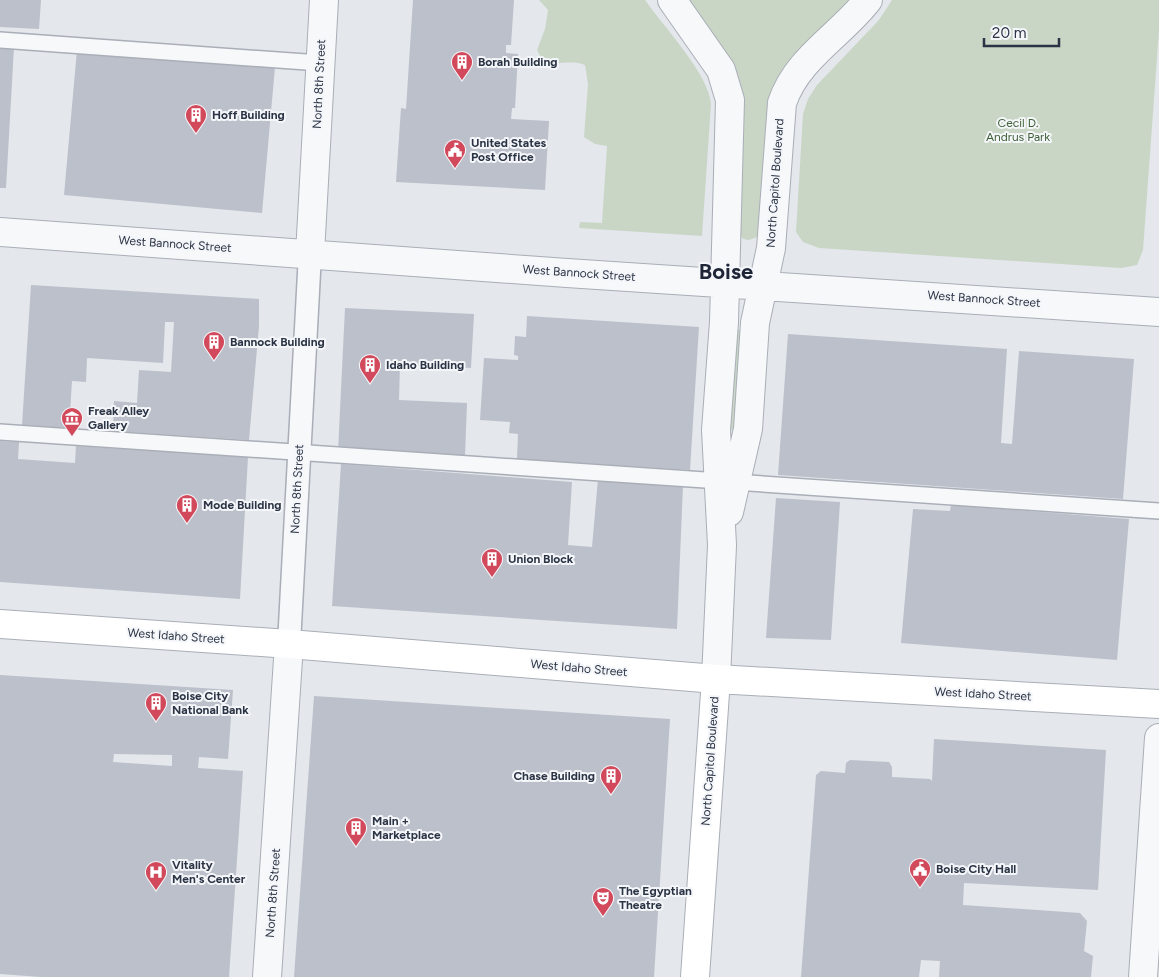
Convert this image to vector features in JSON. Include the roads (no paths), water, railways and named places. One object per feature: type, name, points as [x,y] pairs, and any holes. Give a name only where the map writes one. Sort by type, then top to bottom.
[{"type":"main road","name":"West Idaho Street","points":[[0,624],[289,644],[716,679],[1159,704]]},
{"type":"main road","name":"North Capitol Boulevard","points":[[695,977],[716,679]]},
{"type":"street","name":"North 8th Street","points":[[267,977],[289,644],[324,0]]},
{"type":"street","name":"North Capitol Boulevard","points":[[672,0],[718,65],[730,100],[726,282],[716,430],[727,482],[716,679]]},
{"type":"street","name":"North Capitol Boulevard","points":[[727,482],[748,429],[755,323],[771,248],[780,114],[786,91],[793,79],[813,56],[868,0]]},
{"type":"street","name":"West Bannock Street","points":[[0,232],[566,273],[726,282],[1159,312]]},
{"type":"street","points":[[1143,977],[1153,907],[1159,738]]},
{"type":"lane","points":[[0,40],[320,64]]},
{"type":"lane","points":[[0,432],[1159,511]]},
{"type":"place","name":"Borah Building","points":[[462,81]]},
{"type":"place","name":"Hoff Building","points":[[196,134]]},
{"type":"place","name":"United States Post Office","points":[[455,169]]},
{"type":"place","name":"Bannock Building","points":[[214,361]]},
{"type":"place","name":"Idaho Building","points":[[370,384]]},
{"type":"place","name":"Freak Alley Gallery","points":[[72,437]]},
{"type":"place","name":"Mode Building","points":[[187,524]]},
{"type":"place","name":"Union Block","points":[[492,578]]},
{"type":"place","name":"Boise City National Bank","points":[[156,722]]},
{"type":"place","name":"Chase Building","points":[[611,795]]},
{"type":"place","name":"Main + Marketplace","points":[[356,847]]},
{"type":"place","name":"Boise City Hall","points":[[920,888]]},
{"type":"place","name":"Vitality Men's Center","points":[[156,891]]},
{"type":"place","name":"The Egyptian Theatre","points":[[603,917]]},
{"type":"district","name":"Boise","points":[[726,271]]},
{"type":"park label","name":"Cecil D. Andrus Park","points":[[1018,130]]}]
